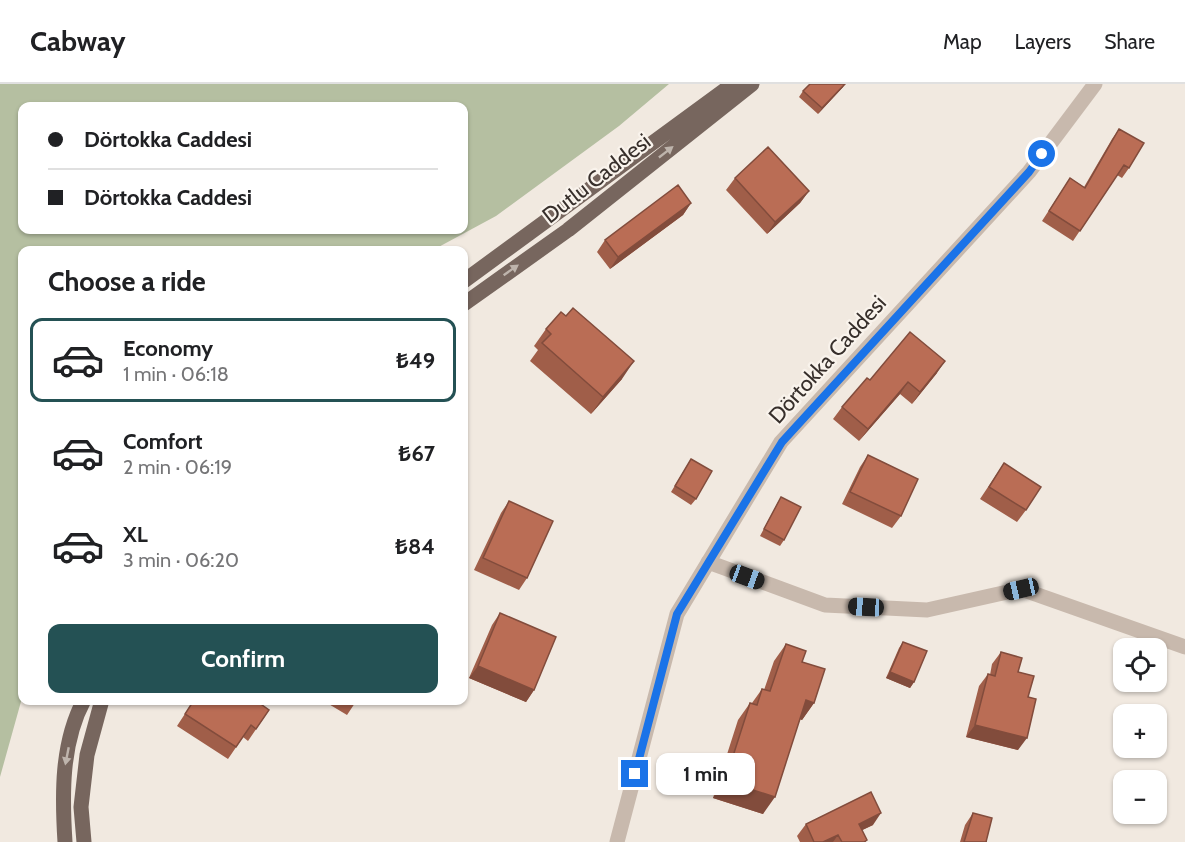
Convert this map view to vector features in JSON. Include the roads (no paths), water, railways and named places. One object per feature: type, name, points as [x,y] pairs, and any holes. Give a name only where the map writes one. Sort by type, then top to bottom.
[{"type":"main road","name":"Dutlu Caddesi","points":[[468,277],[733,84]]},
{"type":"main road","name":"Dutlu Caddesi","points":[[468,301],[568,230],[752,84]]},
{"type":"main road","points":[[65,842],[64,776],[75,719],[82,705]]},
{"type":"main road","points":[[84,842],[81,807],[87,755],[101,705]]},
{"type":"street","name":"Dörtokka Caddesi","points":[[617,842],[677,614],[782,442],[1029,172],[1095,84]]},
{"type":"street","points":[[708,562],[825,605],[927,610],[1021,589],[1185,647]]}]
